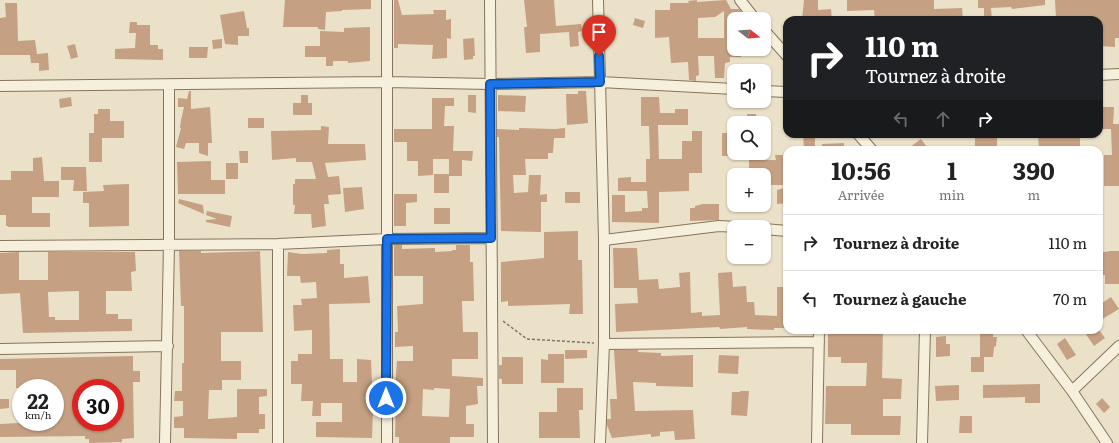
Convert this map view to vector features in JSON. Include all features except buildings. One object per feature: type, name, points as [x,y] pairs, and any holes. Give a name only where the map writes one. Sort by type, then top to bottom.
[{"type":"street","points":[[387,0],[387,443]]},
{"type":"street","points":[[490,0],[493,443]]},
{"type":"street","points":[[598,0],[604,240],[604,344],[600,443]]},
{"type":"street","points":[[740,0],[749,12]]},
{"type":"street","points":[[771,38],[783,51]]},
{"type":"street","points":[[1103,75],[1119,74]]},
{"type":"street","points":[[0,86],[386,82],[490,84],[600,82],[727,89]]},
{"type":"street","points":[[165,443],[168,346],[169,85]]},
{"type":"street","points":[[771,91],[783,92]]},
{"type":"street","points":[[862,138],[868,146]]},
{"type":"street","points":[[604,240],[719,226],[727,226]]},
{"type":"street","points":[[771,230],[783,231]]},
{"type":"street","points":[[0,246],[278,244],[387,239],[491,238]]},
{"type":"street","points":[[278,244],[278,443]]},
{"type":"street","points":[[817,443],[820,334]]},
{"type":"street","points":[[922,443],[925,334]]},
{"type":"street","points":[[1029,334],[1072,391],[1107,443]]},
{"type":"street","points":[[604,344],[819,342]]},
{"type":"street","points":[[0,349],[168,346]]},
{"type":"street","points":[[1072,391],[1119,346]]},
{"type":"path","points":[[492,312],[527,339],[604,344]]},
{"type":"route","points":[[386,398],[387,239],[491,238],[490,84],[600,82],[599,56]]}]
